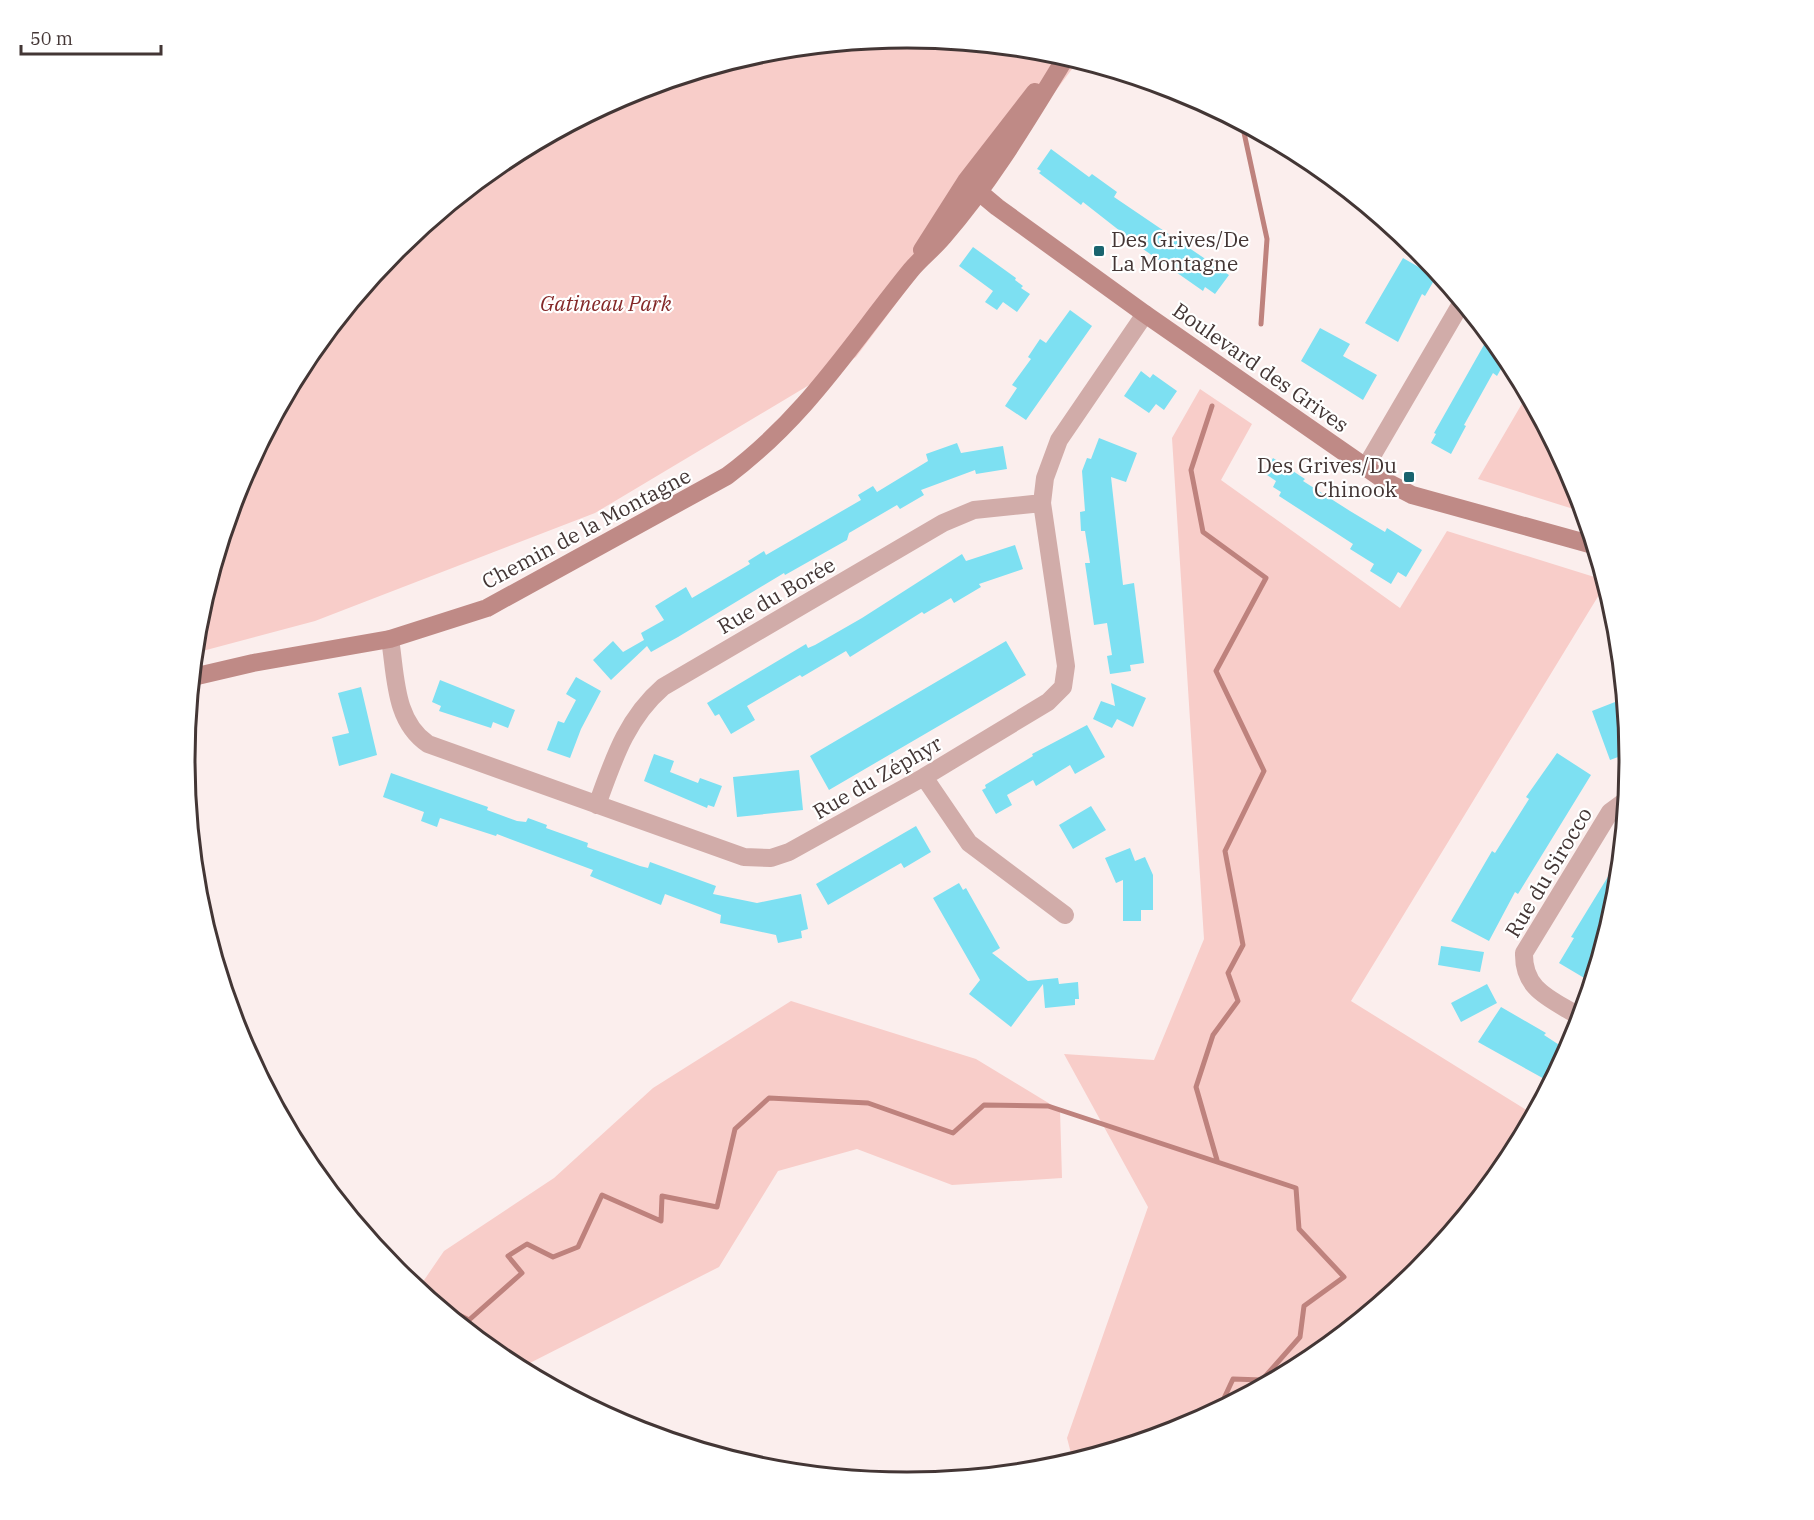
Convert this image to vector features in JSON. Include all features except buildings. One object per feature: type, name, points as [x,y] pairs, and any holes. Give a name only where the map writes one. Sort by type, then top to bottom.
[{"type":"street","name":"Chemin de la Montagne","points":[[200,675],[253,663],[390,639],[487,608],[727,476],[762,449],[794,418],[843,360],[912,269],[943,237],[972,186],[1018,136],[1060,65]]},
{"type":"street","name":"Boulevard des Grives","points":[[972,186],[997,207],[1145,314],[1365,468],[1412,495],[1584,542]]},
{"type":"street","points":[[1365,468],[1458,310]]},
{"type":"street","name":"Rue du Zéphyr","points":[[390,639],[401,710],[409,728],[428,744],[744,857],[771,858],[789,852],[924,777],[1048,702],[1062,687],[1066,666],[1042,503],[1045,478],[1059,440],[1145,314]]},
{"type":"street","name":"Rue du Borée","points":[[597,805],[627,727],[644,705],[663,687],[943,523],[974,510],[1042,503]]},
{"type":"street","points":[[924,777],[969,843],[1065,915]]},
{"type":"street","name":"Rue du Sirocco","points":[[1572,1012],[1532,985],[1524,968],[1524,953],[1610,812],[1617,807]]},
{"type":"green space","name":"Gatineau Park","points":[[907,48],[1000,54],[1073,68],[856,357],[595,513],[315,621],[204,651],[219,576],[233,531],[268,445],[290,404],[315,364],[372,291],[438,225],[474,195],[511,168],[592,121],[678,86],[723,72],[768,62],[814,54]]},
{"type":"green space","points":[[1200,389],[1252,424],[1221,480],[1400,608],[1447,531],[1595,577],[1599,595],[1351,1001],[1527,1110],[1524,1116],[1499,1156],[1442,1229],[1376,1295],[1340,1325],[1303,1352],[1222,1399],[1136,1434],[1071,1452],[1067,1438],[1148,1207],[1064,1054],[1154,1060],[1204,939],[1172,438]]},
{"type":"green space","points":[[1523,402],[1546,445],[1573,509],[1478,479]]},
{"type":"green space","points":[[791,1001],[976,1059],[1060,1110],[1062,1178],[952,1185],[857,1149],[778,1171],[719,1267],[529,1363],[474,1325],[423,1281],[444,1251],[554,1178],[653,1088]]},
{"type":"waterway","points":[[1244,133],[1267,239],[1261,324]]},
{"type":"waterway","points":[[1212,406],[1191,470],[1203,532],[1266,578],[1216,671],[1264,771],[1225,851],[1243,945],[1228,973],[1238,1001],[1213,1035],[1196,1087],[1217,1160]]},
{"type":"waterway","points":[[466,1319],[469,1320],[522,1273],[508,1256],[527,1244],[553,1257],[578,1247],[602,1195],[661,1221],[662,1196],[717,1207],[735,1129],[769,1098],[868,1103],[953,1133],[984,1105],[1048,1106],[1296,1188],[1299,1229],[1344,1277],[1304,1306],[1300,1337],[1267,1375]]},
{"type":"waterway","points":[[1224,1398],[1233,1379],[1258,1380]]},
{"type":"place","name":"Des Grives/De La Montagne","points":[[1099,251]]},
{"type":"place","name":"Des Grives/Du Chinook","points":[[1409,477]]}]
